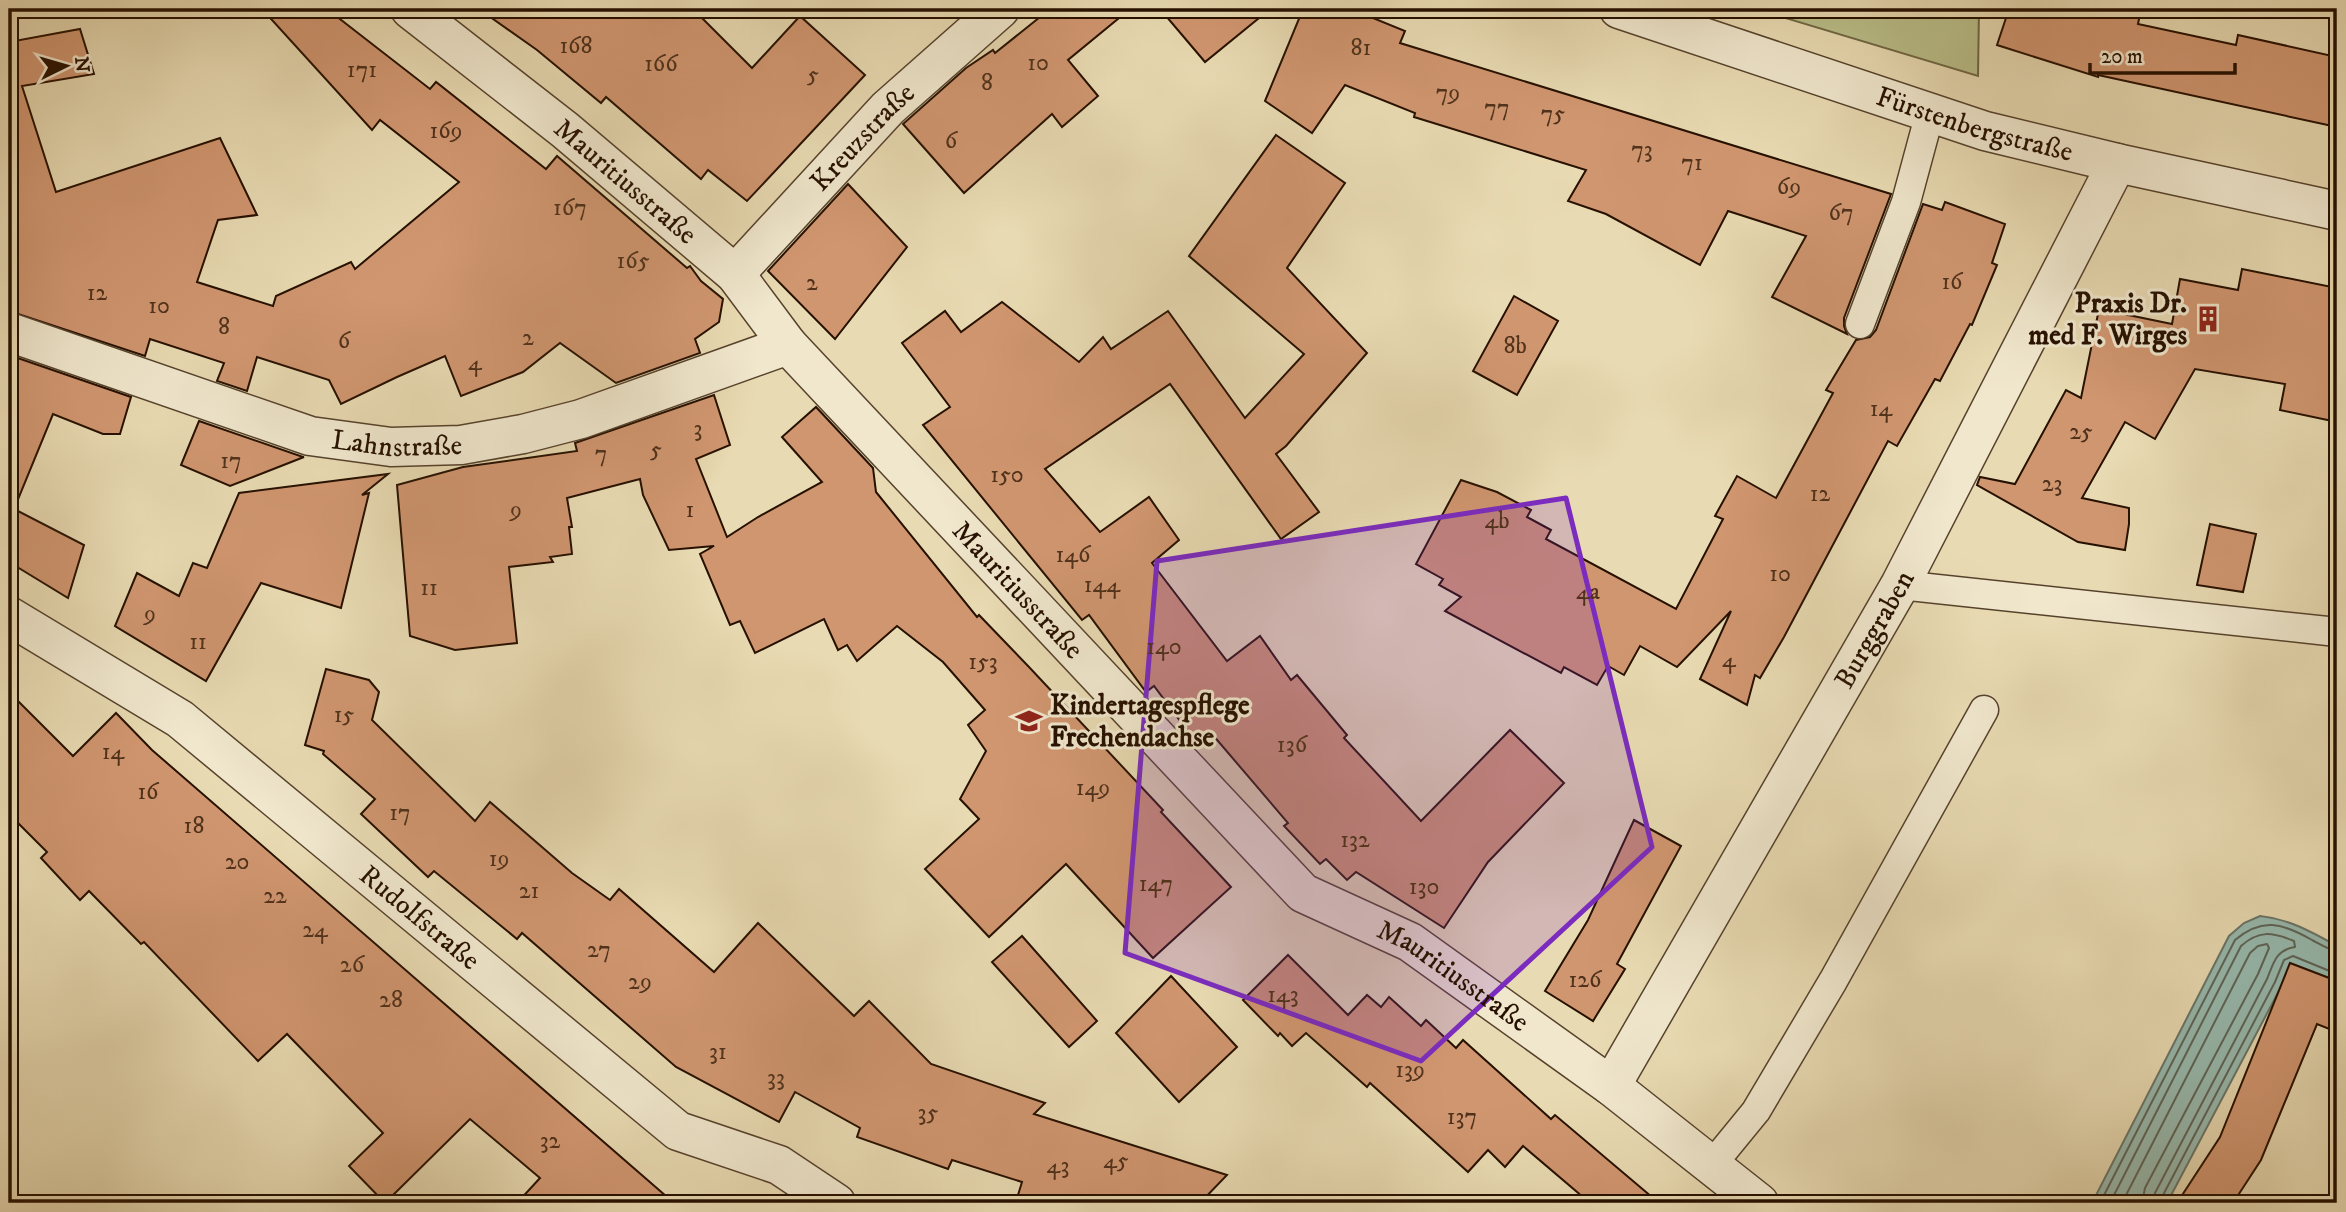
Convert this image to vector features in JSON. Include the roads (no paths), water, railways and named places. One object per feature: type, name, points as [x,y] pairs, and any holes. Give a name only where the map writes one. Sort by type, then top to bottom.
[{"type":"street","name":"Mauritiusstraße","points":[[410,9],[565,130],[735,274],[788,345],[1303,893],[1410,942],[1611,1086],[1759,1203]]},
{"type":"street","name":"Kreuzstraße","points":[[735,274],[888,107],[1000,9]]},
{"type":"street","name":"Fürstenbergstraße","points":[[1619,9],[1985,131],[2337,211]]},
{"type":"street","name":"Burggraben","points":[[1611,1086],[1900,585],[2118,163]]},
{"type":"street","name":"Lahnstraße","points":[[9,332],[310,436],[391,447],[461,445],[523,434],[581,419],[788,345]]},
{"type":"street","name":"Rudolfstraße","points":[[9,616],[180,719],[678,1131],[779,1165],[836,1203]]},
{"type":"lane","points":[[1860,324],[1906,202],[1930,113]]},
{"type":"lane","points":[[1900,585],[2337,632]]},
{"type":"lane","points":[[1712,1166],[1763,1100],[1833,982],[1984,710]]},
{"type":"water","points":[[2260,916],[2291,923],[2337,946],[2337,981],[2290,963],[2282,985],[2167,1203],[2092,1203],[2229,936],[2244,923]]},
{"type":"place","name":"Praxis Dr. med F. Wirges","points":[[2208,319]]},
{"type":"place","name":"Kindertagespflege Frechendachse","points":[[1029,721]]}]
